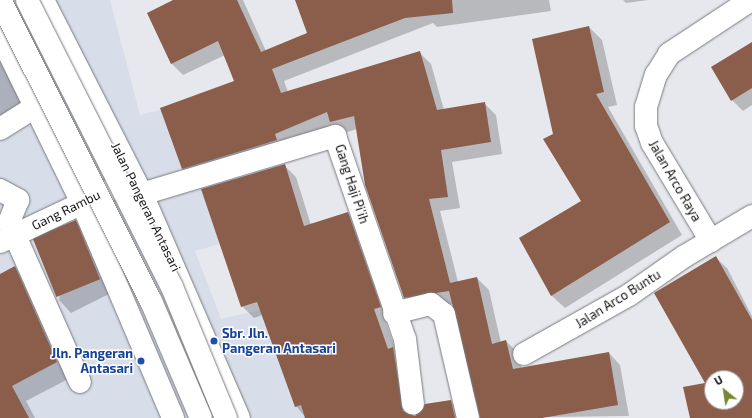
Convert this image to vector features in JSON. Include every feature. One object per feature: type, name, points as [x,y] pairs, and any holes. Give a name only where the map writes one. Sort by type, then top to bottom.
[{"type":"main road","points":[[0,0],[150,301],[201,418]]},
{"type":"main road","points":[[27,0],[172,287],[226,418]]},
{"type":"main road","name":"Jalan Pangeran Antasari","points":[[43,0],[137,186],[239,418]]},
{"type":"main road","name":"Jalan Arco Raya","points":[[711,241],[652,143],[646,126],[646,107],[656,74],[669,54],[751,0]]},
{"type":"main road","points":[[0,34],[81,201],[173,418]]},
{"type":"main road","points":[[0,129],[36,107]]},
{"type":"main road","name":"Gang Haji Pi'ih","points":[[137,186],[335,136],[394,312],[405,339],[413,404]]},
{"type":"main road","name":"Gang Rambu","points":[[8,239],[81,201],[137,186]]},
{"type":"main road","points":[[0,190],[18,200],[9,222],[8,239],[80,382]]},
{"type":"main road","points":[[711,241],[752,216]]},
{"type":"main road","name":"Jalan Arco Buntu","points":[[524,354],[629,296],[711,241]]},
{"type":"main road","points":[[394,312],[431,304],[444,314],[468,418]]},
{"type":"shaded area","points":[[0,0],[110,0],[140,115],[248,87],[299,221],[195,251],[221,319],[346,290],[383,418],[0,418]]},
{"type":"building","points":[[173,0],[237,0],[261,52],[307,33],[295,0],[452,0],[453,13],[405,18],[272,69],[281,93],[420,51],[437,110],[485,102],[491,142],[441,150],[448,197],[429,199],[450,283],[477,277],[492,344],[506,340],[513,369],[609,352],[618,405],[542,418],[480,418],[449,291],[404,298],[365,185],[354,116],[330,122],[327,112],[275,134],[277,140],[182,169],[160,108],[234,81],[218,41],[171,64],[147,13]]},
{"type":"building","points":[[589,26],[604,92],[596,94],[670,222],[551,296],[519,238],[581,201],[543,139],[553,134],[532,39]]},
{"type":"building","points":[[752,42],[752,88],[731,101],[711,67]]},
{"type":"building","points":[[285,164],[304,226],[348,212],[381,307],[374,309],[388,349],[393,347],[403,411],[415,416],[425,404],[451,400],[455,418],[305,418],[301,405],[295,407],[257,302],[241,307],[201,189]]},
{"type":"building","points":[[76,220],[100,279],[56,297],[32,238]]},
{"type":"building","points":[[716,256],[752,320],[752,418],[690,418],[683,387],[704,383],[704,410],[744,410],[744,370],[704,370],[704,381],[654,293]]},
{"type":"building","points":[[15,266],[57,362],[12,386],[29,418],[0,418],[0,274]]},
{"type":"place","name":"Sbr. Jln. Pangeran Antasari","points":[[214,341]]},
{"type":"place","name":"Jln. Pangeran Antasari","points":[[141,361]]}]
